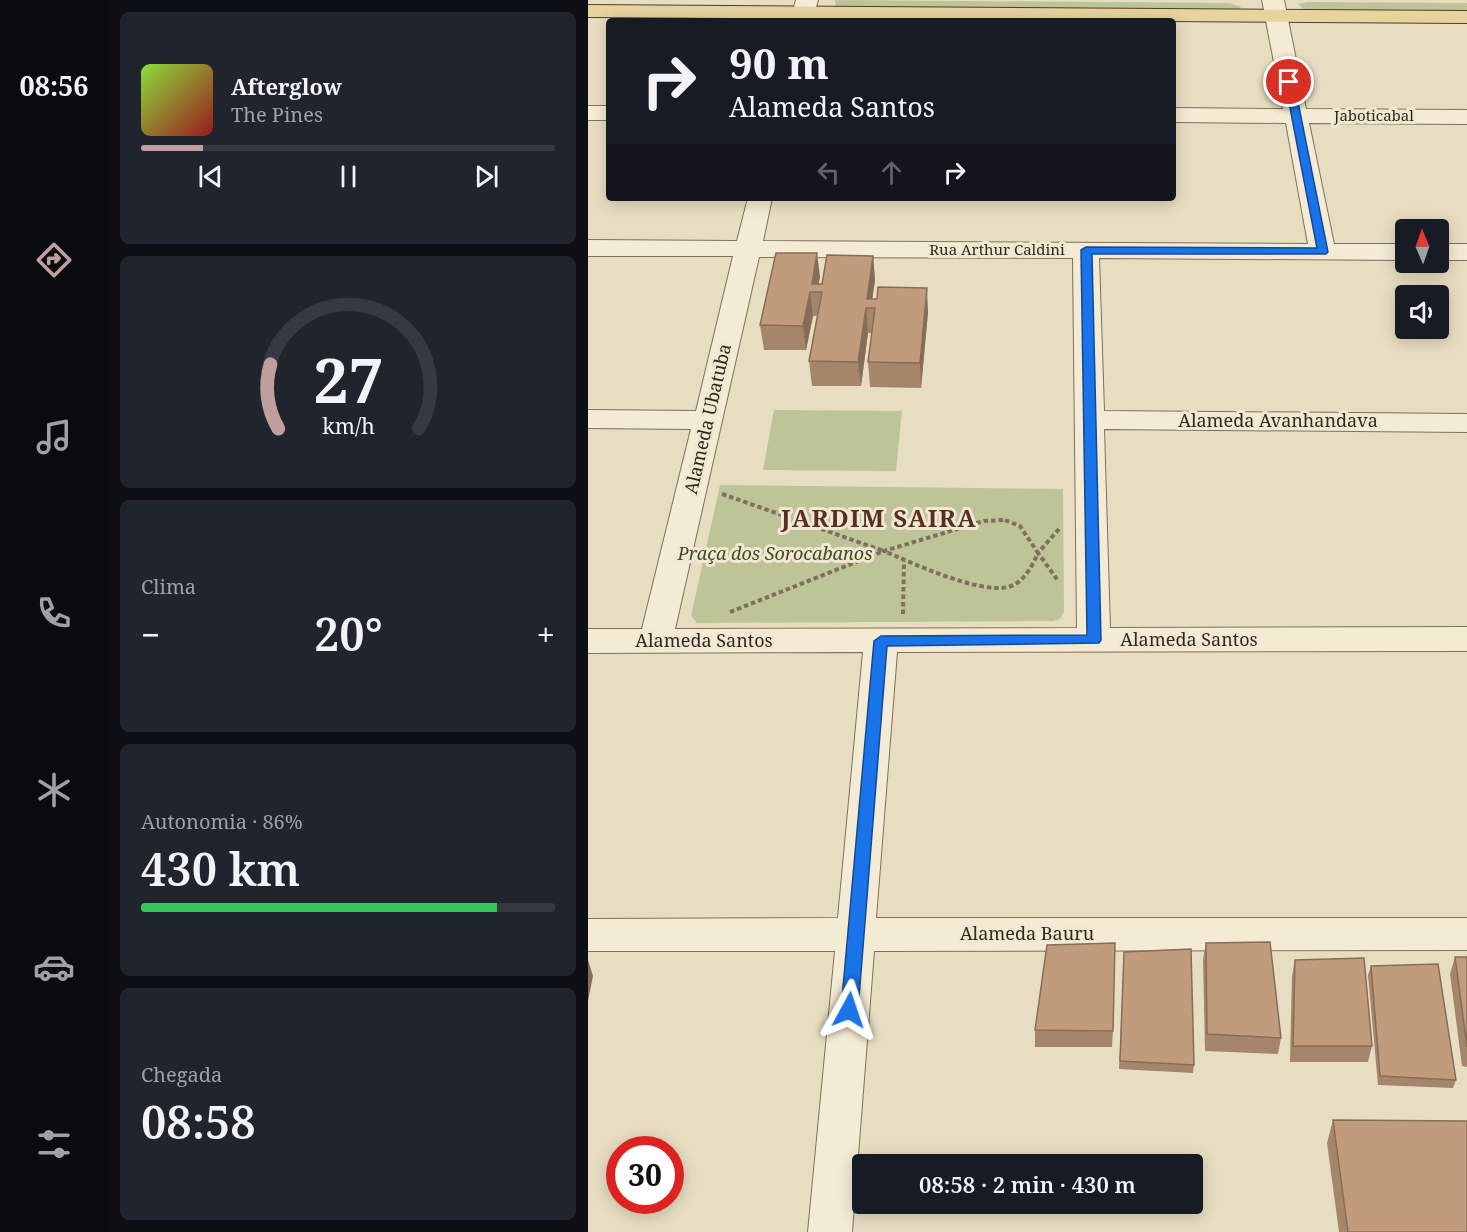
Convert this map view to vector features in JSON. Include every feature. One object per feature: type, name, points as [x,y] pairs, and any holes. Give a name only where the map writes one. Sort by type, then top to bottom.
[{"type":"main road","points":[[588,11],[1275,8],[1467,16]]},
{"type":"street","points":[[1275,8],[1323,252]]},
{"type":"street","points":[[588,113],[606,113]]},
{"type":"street","name":"Jaboticabal","points":[[1176,116],[1467,117]]},
{"type":"street","name":"Alameda Ubatuba","points":[[656,641],[759,201]]},
{"type":"street","name":"Rua Arthur Caldini","points":[[588,248],[1395,252]]},
{"type":"street","points":[[1086,250],[1094,640]]},
{"type":"street","points":[[1449,252],[1467,252]]},
{"type":"street","points":[[588,419],[708,420]]},
{"type":"street","name":"Alameda Avanhandava","points":[[1089,420],[1467,423]]},
{"type":"street","name":"Alameda Santos","points":[[588,641],[1467,639]]},
{"type":"street","points":[[830,1232],[855,934],[892,640]]},
{"type":"street","name":"Alameda Bauru","points":[[588,935],[1467,934]]},
{"type":"path","points":[[693,484],[884,551],[904,561],[988,588],[1009,587],[1031,570],[1038,553],[1020,526],[1005,520],[984,521],[884,551],[721,615]]},
{"type":"path","points":[[892,640],[904,561]]},
{"type":"green space","points":[[835,0],[1230,3],[1241,7],[1239,10],[836,7]]},
{"type":"green space","points":[[1308,2],[1467,3],[1467,13],[1306,11],[1298,4]]},
{"type":"green space","points":[[774,410],[902,411],[896,471],[763,470]]},
{"type":"green space","name":"Praça dos Sorocabanos","points":[[720,485],[1063,489],[1064,612],[1060,619],[1053,621],[697,623],[691,616]]},
{"type":"building","points":[[776,253],[817,253],[812,284],[822,284],[827,255],[873,256],[867,299],[877,299],[878,287],[927,288],[920,363],[868,362],[875,308],[866,308],[858,362],[809,361],[822,292],[810,292],[803,326],[760,325]]},
{"type":"building","points":[[1270,942],[1281,1038],[1207,1034],[1206,943]]},
{"type":"building","points":[[1115,943],[1113,1031],[1035,1030],[1047,945]]},
{"type":"building","points":[[1191,949],[1194,1065],[1120,1061],[1124,952]]},
{"type":"building","points":[[1455,957],[1467,957],[1467,1047]]},
{"type":"building","points":[[1364,958],[1372,1046],[1293,1046],[1295,960]]},
{"type":"building","points":[[1438,964],[1456,1080],[1380,1076],[1371,966]]},
{"type":"building","points":[[1333,1120],[1467,1121],[1467,1232],[1348,1232]]},
{"type":"district","name":"JARDIM SAIRA","points":[[879,519]]},
{"type":"route","points":[[849,1010],[881,641],[1094,640],[1086,250],[1323,252],[1289,82]]}]
